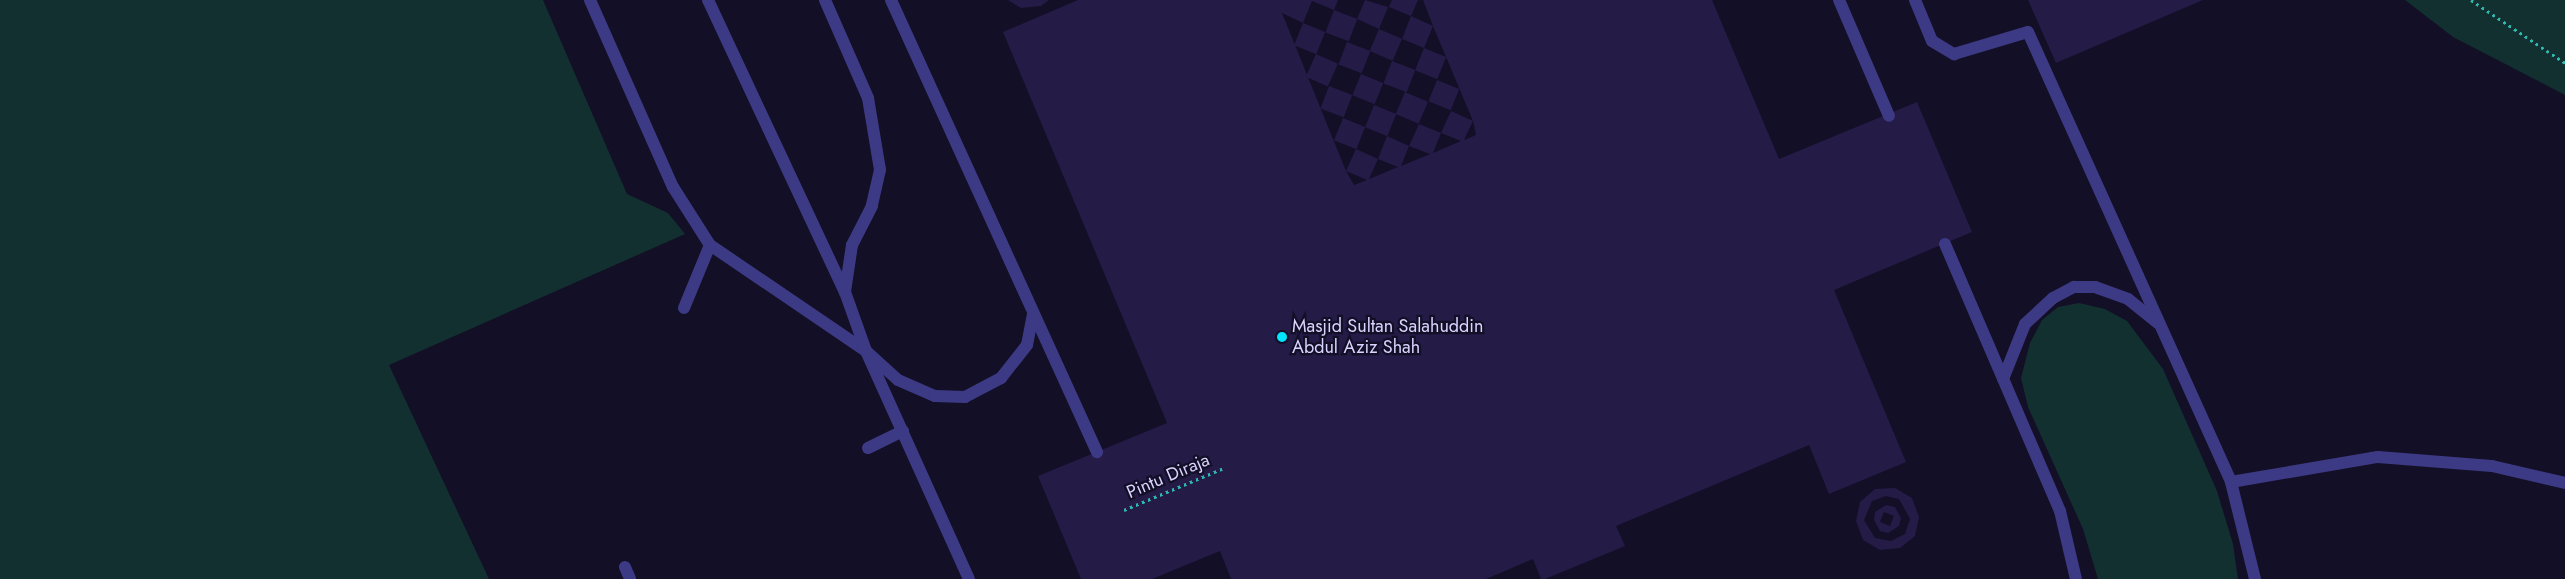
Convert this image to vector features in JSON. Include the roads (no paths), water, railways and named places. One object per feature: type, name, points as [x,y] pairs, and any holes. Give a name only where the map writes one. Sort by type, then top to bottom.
[{"type":"lane","points":[[590,0],[673,187],[710,245],[866,351],[898,380],[934,396],[966,397],[1001,378],[1027,345],[1033,314]]},
{"type":"lane","points":[[708,0],[845,292],[866,351],[969,579]]},
{"type":"lane","points":[[825,0],[868,98],[880,170],[872,206],[852,246],[845,292]]},
{"type":"lane","points":[[891,0],[1097,452]]},
{"type":"lane","points":[[1839,0],[1889,116]]},
{"type":"lane","points":[[1915,0],[1932,41],[1954,54],[2028,32],[2230,482],[2255,579]]},
{"type":"lane","points":[[1945,244],[2060,511],[2076,579]]},
{"type":"lane","points":[[684,308],[710,245]]},
{"type":"lane","points":[[2003,378],[2025,324],[2053,298],[2074,287],[2095,287],[2128,299],[2160,325]]},
{"type":"lane","points":[[868,448],[902,431]]},
{"type":"lane","points":[[2230,482],[2378,457],[2492,466],[2565,483]]},
{"type":"place","name":"Masjid Sultan Salahuddin Abdul Aziz Shah","points":[[1282,337]]}]
